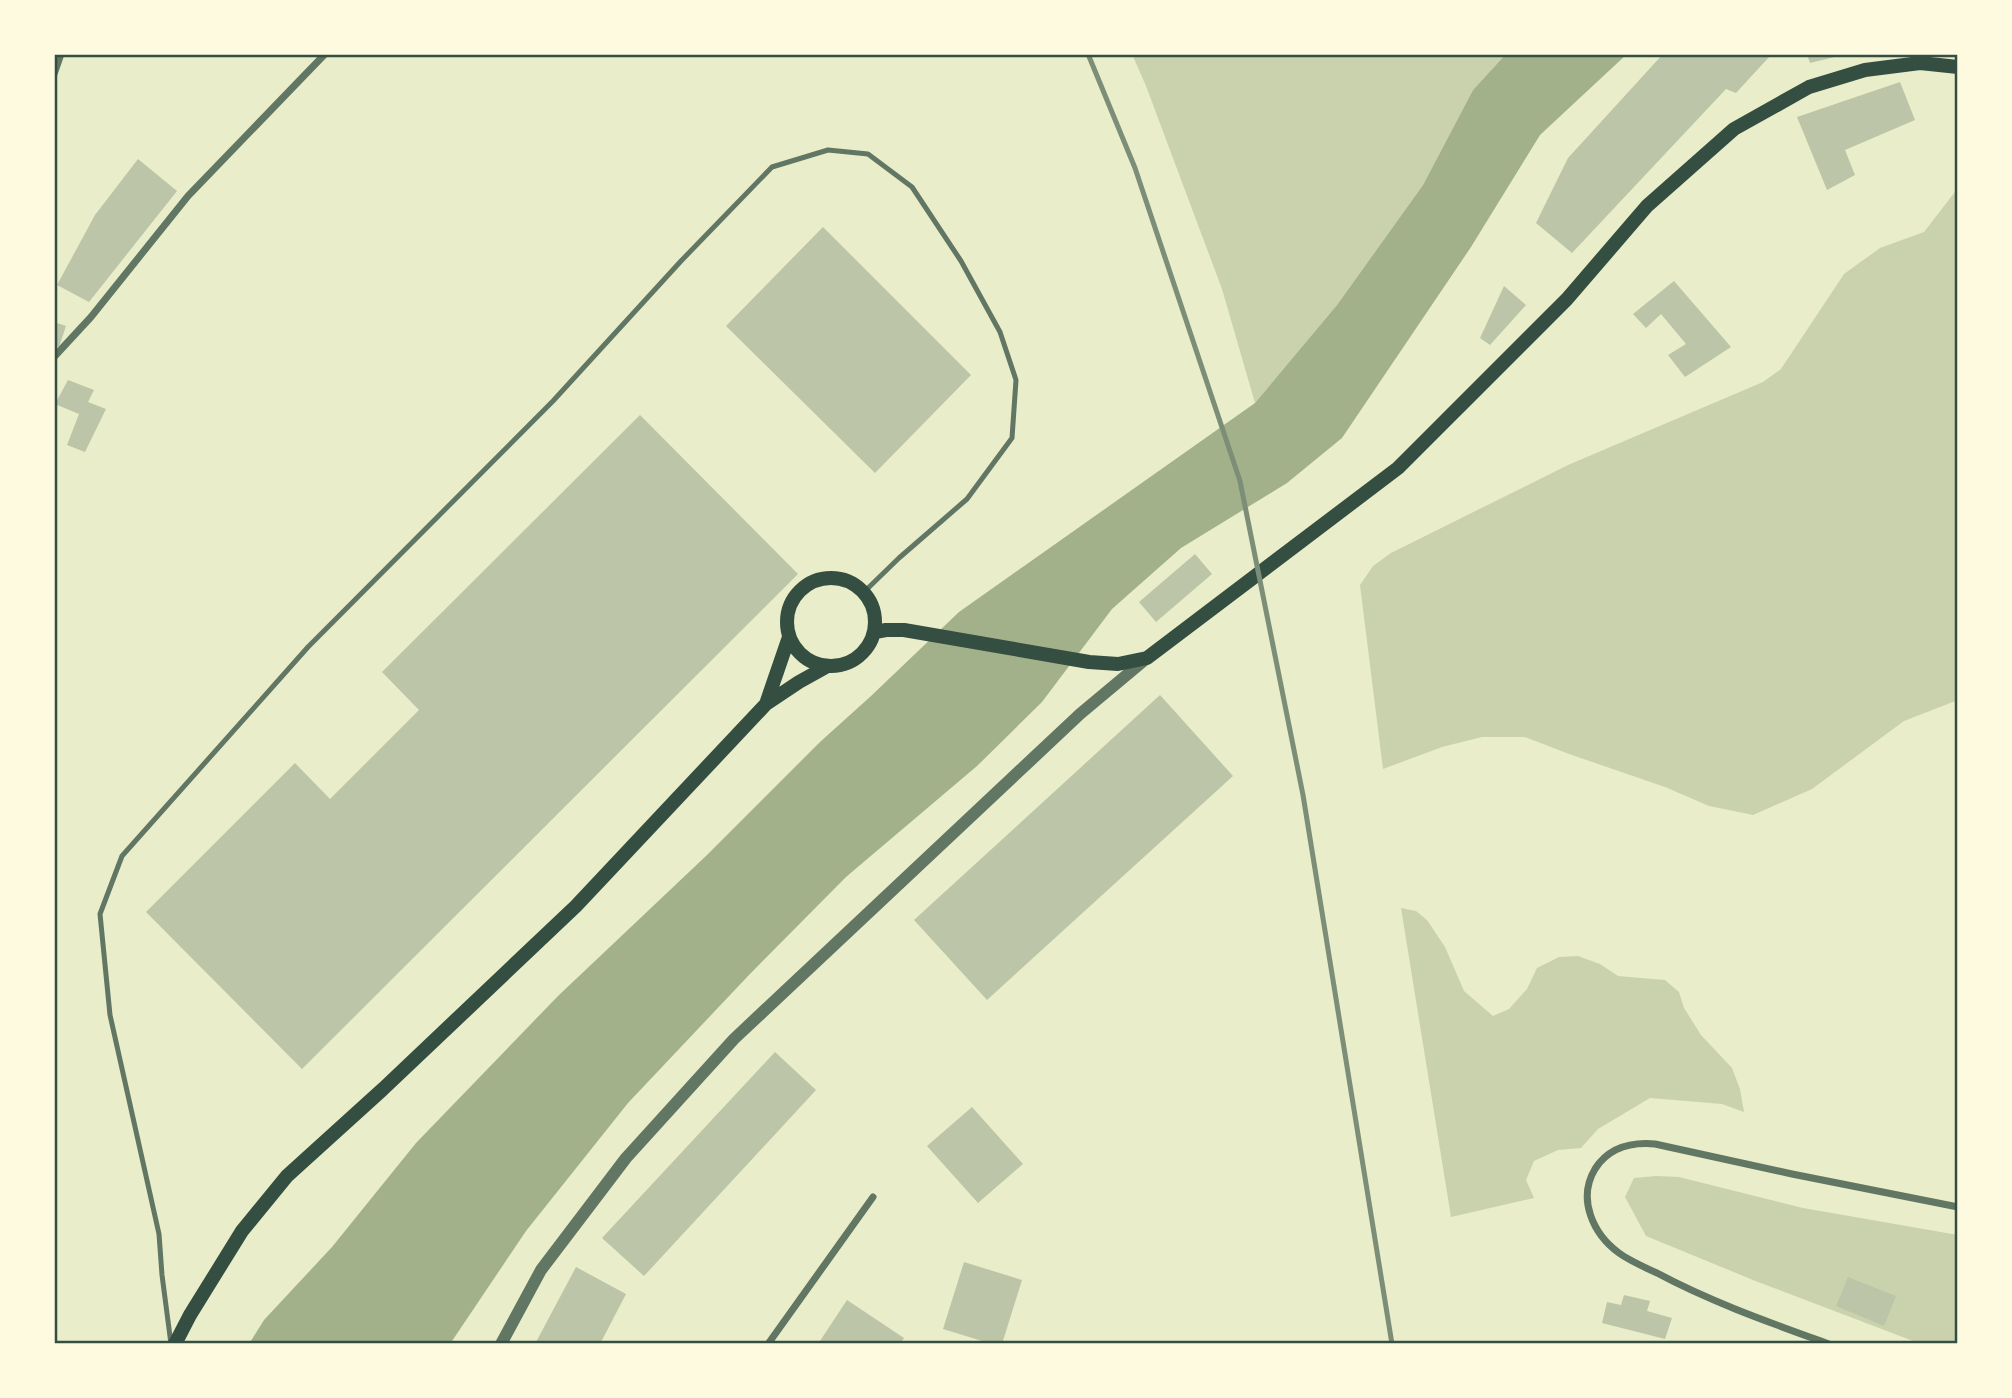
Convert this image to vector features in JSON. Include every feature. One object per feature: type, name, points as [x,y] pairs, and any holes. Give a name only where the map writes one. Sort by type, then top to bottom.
[{"type":"main road","points":[[875,632],[904,630],[1089,662],[1118,664],[1147,658],[1398,468],[1567,299],[1647,206],[1734,129],[1809,87],[1865,69],[1920,63],[1958,67]]},
{"type":"main road","points":[[837,578],[864,592],[876,617],[875,632],[870,644],[852,662],[827,667],[814,664],[795,648],[789,637],[789,607],[797,594],[809,584],[822,579],[837,578]]},
{"type":"main road","points":[[766,704],[789,637]]},
{"type":"main road","points":[[173,1344],[242,1231],[287,1176],[576,906],[766,704],[827,667]]},
{"type":"street","points":[[54,74],[61,54]]},
{"type":"street","points":[[54,357],[91,317],[188,196],[325,54]]},
{"type":"street","points":[[501,1344],[541,1270],[626,1158],[734,1039],[1080,714],[1147,658]]},
{"type":"street","points":[[1829,1344],[1686,1289],[1619,1253],[1602,1237],[1592,1222],[1588,1187],[1594,1170],[1605,1157],[1620,1147],[1637,1142],[1958,1207]]},
{"type":"street","points":[[768,1344],[873,1197]]},
{"type":"lane","points":[[173,1344],[162,1275],[159,1234],[110,1015],[106,977],[100,914],[122,856],[308,647],[553,401],[681,261],[772,167],[828,150],[868,154],[912,187],[961,261],[1000,332],[1016,380],[1012,438],[967,499],[864,592]]},
{"type":"shaded area","points":[[1132,54],[1506,54],[1473,90],[1423,185],[1337,305],[1255,403],[1222,289]]},
{"type":"shaded area","points":[[1506,54],[1627,54],[1540,135],[1471,247],[1342,438],[1287,483],[1181,548],[1112,609],[1042,702],[977,766],[846,877],[748,976],[628,1103],[526,1231],[450,1344],[249,1344],[264,1320],[332,1247],[416,1143],[558,996],[707,855],[820,742],[959,612],[1255,403],[1337,305],[1423,185],[1473,90]]},
{"type":"shaded area","points":[[1958,188],[1958,700],[1904,721],[1812,789],[1753,815],[1709,806],[1665,787],[1525,737],[1482,737],[1442,747],[1383,769],[1360,585],[1373,566],[1391,553],[1568,465],[1763,382],[1781,369],[1844,274],[1880,248],[1924,232]]},
{"type":"shaded area","points":[[1401,908],[1416,911],[1427,920],[1445,947],[1464,991],[1493,1016],[1509,1009],[1527,989],[1537,968],[1559,957],[1578,956],[1600,964],[1618,976],[1665,980],[1679,992],[1684,1008],[1701,1035],[1732,1068],[1740,1089],[1744,1112],[1722,1104],[1650,1098],[1598,1129],[1581,1148],[1558,1150],[1534,1161],[1526,1180],[1534,1198],[1451,1217]]},
{"type":"shaded area","points":[[1679,1177],[1803,1208],[1958,1235],[1958,1344],[1921,1344],[1646,1236],[1625,1197],[1634,1178]]},
{"type":"building","points":[[1663,54],[1770,56],[1736,93],[1726,89],[1572,253],[1536,223],[1568,158]]},
{"type":"building","points":[[1807,54],[1842,54],[1843,55],[1810,63]]},
{"type":"building","points":[[1900,82],[1915,120],[1845,150],[1855,175],[1827,190],[1797,117]]},
{"type":"building","points":[[138,159],[177,191],[89,302],[57,285],[95,215]]},
{"type":"building","points":[[823,227],[971,375],[875,473],[726,326]]},
{"type":"building","points":[[1674,281],[1731,347],[1685,377],[1668,355],[1686,344],[1661,314],[1646,328],[1633,314]]},
{"type":"building","points":[[1504,286],[1526,305],[1490,345],[1480,338]]},
{"type":"building","points":[[54,322],[66,326],[59,347],[54,345]]},
{"type":"building","points":[[68,380],[94,390],[88,402],[106,409],[85,452],[67,445],[79,414],[55,404]]},
{"type":"building","points":[[640,415],[798,574],[302,1069],[146,912],[295,763],[330,799],[419,710],[382,672]]},
{"type":"building","points":[[1195,554],[1212,574],[1156,622],[1139,602]]},
{"type":"building","points":[[1160,695],[1233,776],[987,1000],[914,920]]},
{"type":"building","points":[[775,1052],[816,1090],[644,1276],[602,1238]]},
{"type":"building","points":[[972,1107],[1023,1164],[978,1203],[927,1146]]},
{"type":"building","points":[[964,1262],[1022,1280],[1002,1344],[992,1344],[943,1329]]},
{"type":"building","points":[[576,1267],[626,1294],[600,1344],[535,1344]]},
{"type":"building","points":[[1848,1277],[1896,1296],[1884,1326],[1836,1306]]},
{"type":"building","points":[[1624,1295],[1650,1301],[1647,1311],[1672,1318],[1665,1339],[1602,1323],[1607,1302],[1621,1305]]},
{"type":"building","points":[[847,1300],[904,1338],[900,1344],[818,1344]]},
{"type":"railway","points":[[1088,54],[1135,168],[1240,481],[1303,795],[1392,1344]]}]
